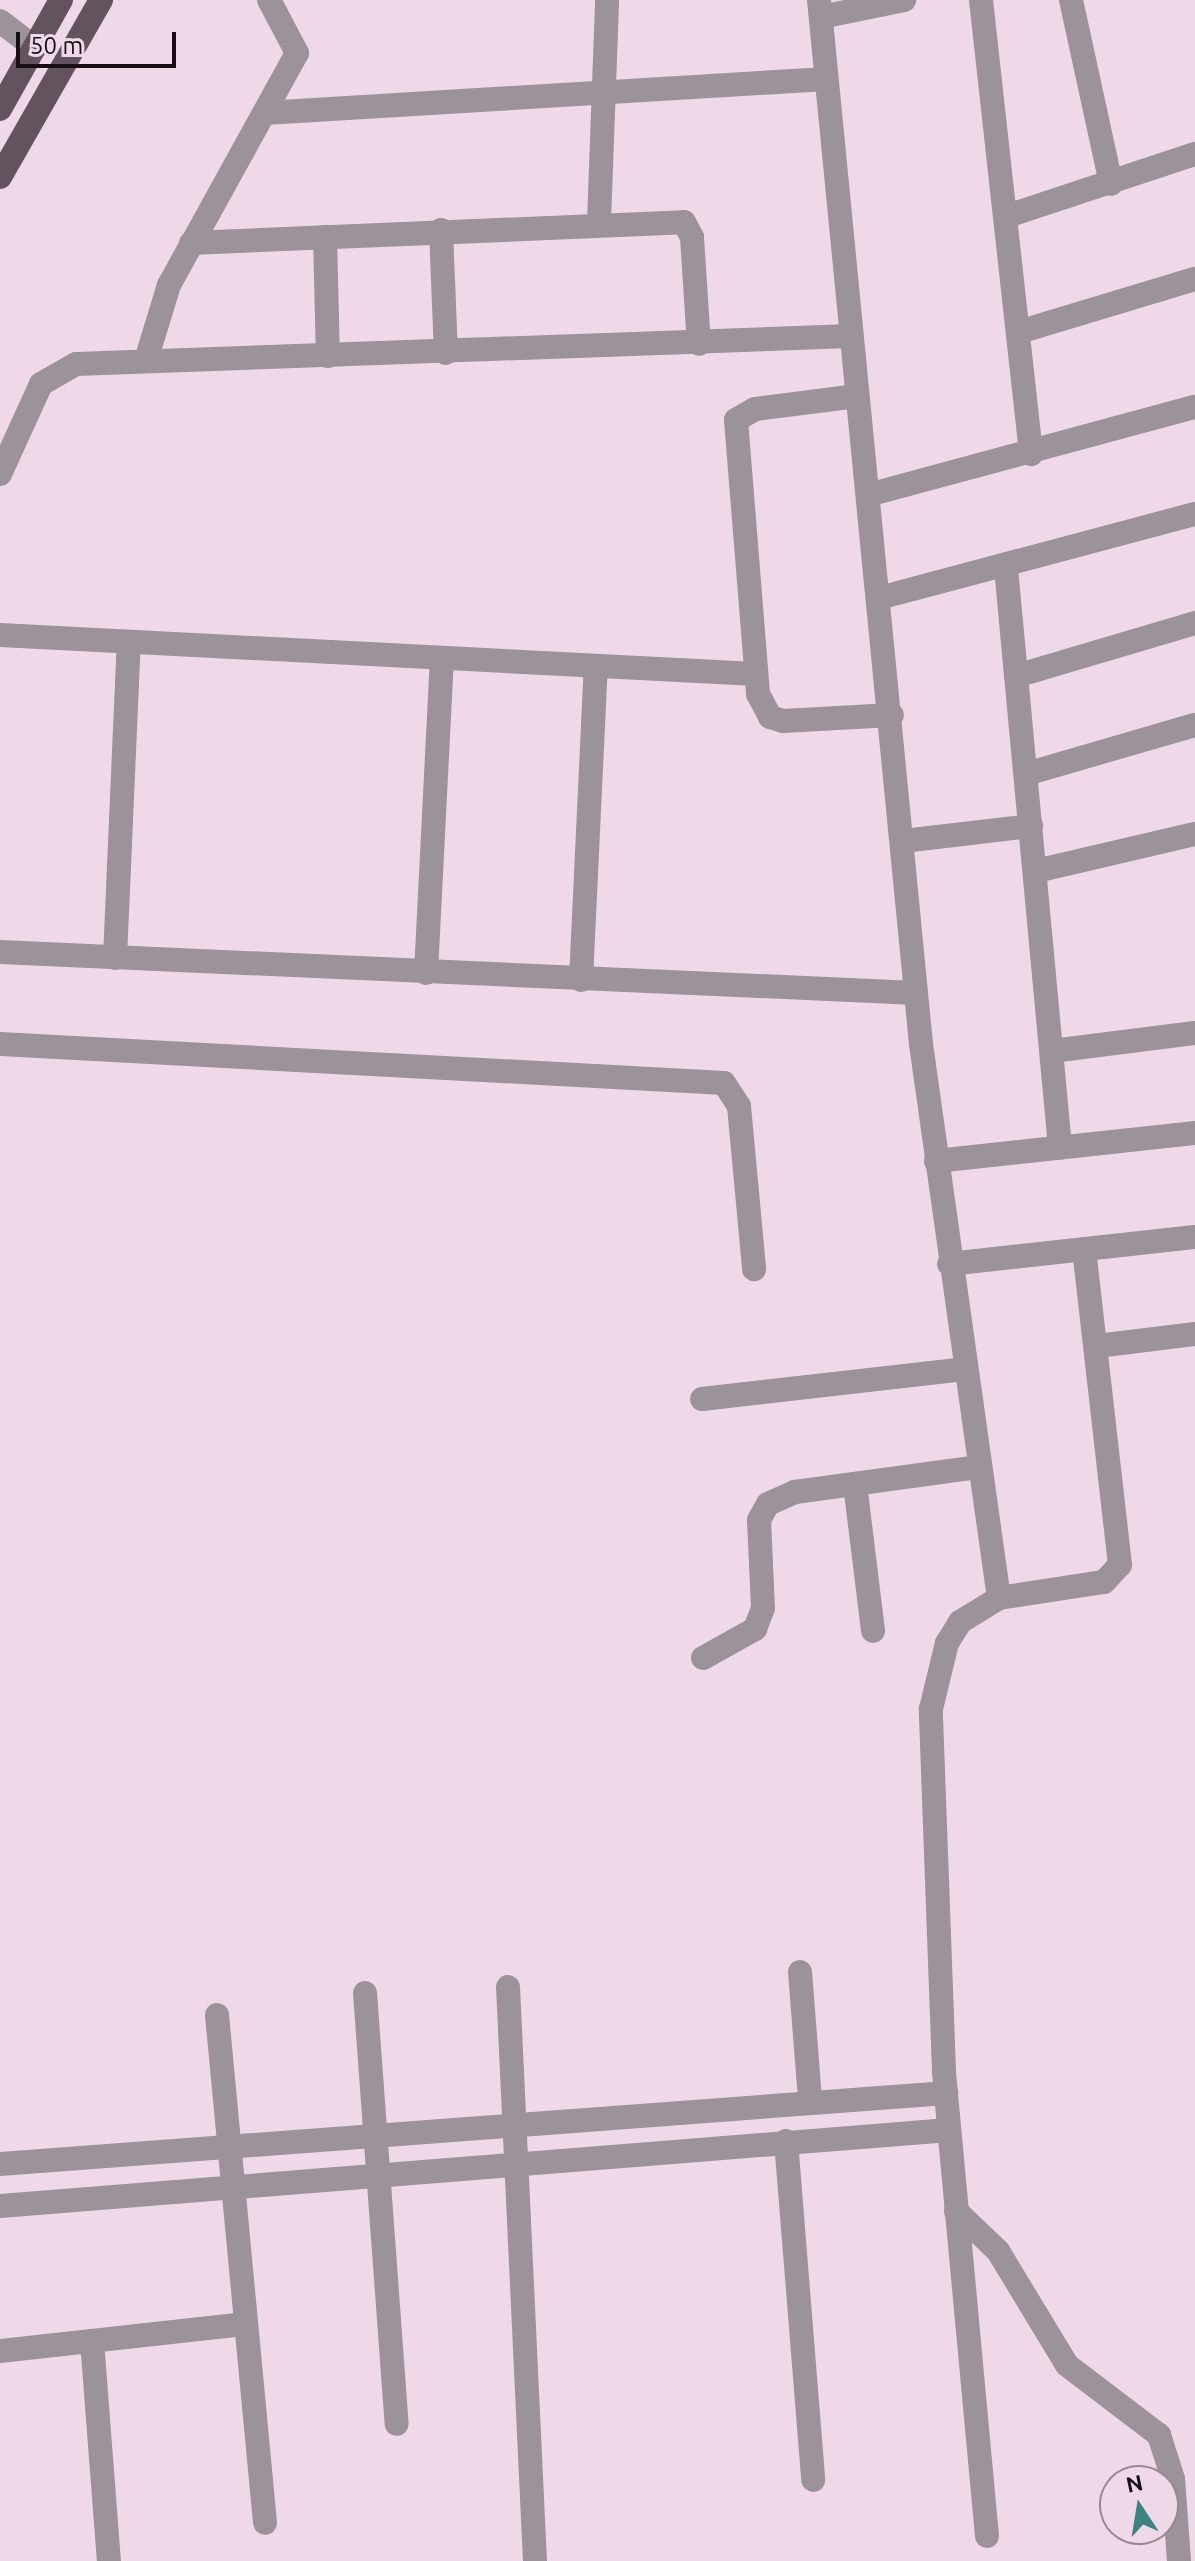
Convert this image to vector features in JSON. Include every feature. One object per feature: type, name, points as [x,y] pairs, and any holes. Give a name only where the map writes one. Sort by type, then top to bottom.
[{"type":"main road","points":[[0,109],[61,0]]},
{"type":"main road","points":[[0,177],[101,0]]},
{"type":"street","points":[[147,357],[191,243],[297,53],[269,0]]},
{"type":"street","points":[[599,222],[599,93],[607,0]]},
{"type":"street","points":[[904,0],[820,8],[850,336],[892,715],[916,993],[949,1264],[999,1598]]},
{"type":"street","points":[[981,0],[1031,454]]},
{"type":"street","points":[[1071,0],[1111,184]]},
{"type":"street","points":[[0,21],[35,48]]},
{"type":"street","points":[[265,113],[826,79]]},
{"type":"street","points":[[1007,216],[1195,154]]},
{"type":"street","points":[[191,243],[673,220],[689,227],[699,344]]},
{"type":"street","points":[[441,230],[446,353]]},
{"type":"street","points":[[325,237],[328,356]]},
{"type":"street","points":[[1019,332],[1195,279]]},
{"type":"street","points":[[0,474],[49,374],[147,357],[446,353],[850,336]]},
{"type":"street","points":[[857,396],[755,409],[736,420],[756,674],[770,717],[892,715]]},
{"type":"street","points":[[868,495],[1031,454],[1195,407]]},
{"type":"street","points":[[879,598],[1006,568],[1195,514]]},
{"type":"street","points":[[1006,568],[1060,1147]]},
{"type":"street","points":[[1016,676],[1195,623]]},
{"type":"street","points":[[0,635],[756,674]]},
{"type":"street","points":[[115,958],[129,642]]},
{"type":"street","points":[[426,973],[442,658]]},
{"type":"street","points":[[581,980],[596,666]]},
{"type":"street","points":[[1026,774],[1195,725]]},
{"type":"street","points":[[903,841],[1031,826]]},
{"type":"street","points":[[1036,871],[1195,834]]},
{"type":"street","points":[[0,952],[916,993]]},
{"type":"street","points":[[1052,1051],[1195,1033]]},
{"type":"street","points":[[0,1044],[724,1083],[739,1106],[754,1269]]},
{"type":"street","points":[[936,1161],[1195,1133]]},
{"type":"street","points":[[949,1264],[1195,1237]]},
{"type":"street","points":[[987,2536],[946,2093],[931,1709],[947,1643],[960,1622],[999,1598],[1104,1582],[1120,1565],[1084,1249]]},
{"type":"street","points":[[1097,1346],[1195,1334]]},
{"type":"street","points":[[702,1399],[964,1369]]},
{"type":"street","points":[[703,1658],[755,1629],[763,1608],[759,1520],[768,1504],[855,1484],[977,1467]]},
{"type":"street","points":[[855,1484],[873,1631]]},
{"type":"street","points":[[800,1972],[810,2100]]},
{"type":"street","points":[[508,1987],[514,2165],[535,2558]]},
{"type":"street","points":[[365,1993],[397,2424]]},
{"type":"street","points":[[217,2015],[232,2144],[244,2324],[265,2523]]},
{"type":"street","points":[[0,2164],[374,2132],[946,2093]]},
{"type":"street","points":[[0,2206],[949,2130]]},
{"type":"street","points":[[786,2141],[813,2480]]},
{"type":"street","points":[[956,2211],[998,2251],[1067,2365],[1153,2426],[1186,2506],[1179,2561]]},
{"type":"street","points":[[0,2351],[244,2324]]},
{"type":"street","points":[[92,2341],[109,2561]]}]
